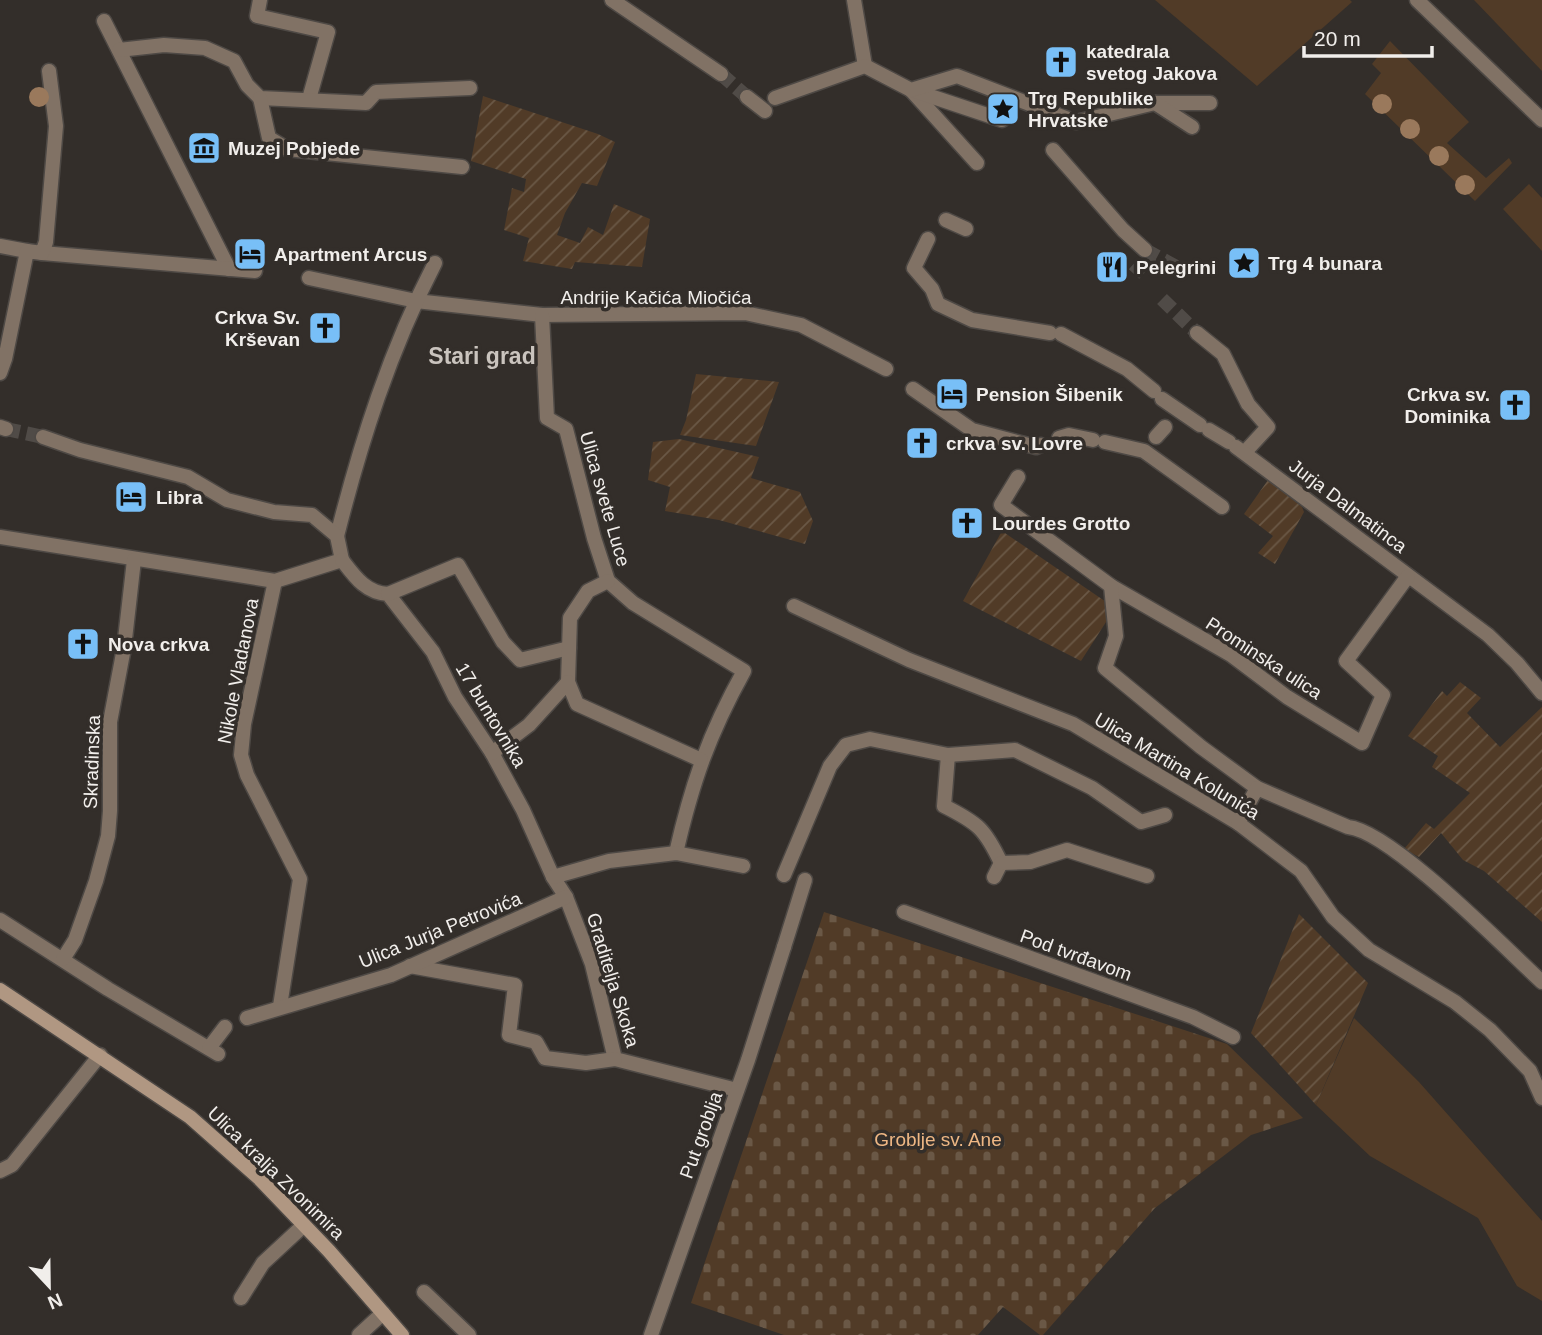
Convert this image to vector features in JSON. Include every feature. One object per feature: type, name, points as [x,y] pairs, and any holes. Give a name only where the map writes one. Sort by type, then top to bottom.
[{"type":"main road","name":"Ulica kralja Zvonimira","points":[[0,990],[190,1117],[259,1178],[304,1224],[402,1335]]},
{"type":"street","points":[[260,0],[257,16],[328,32],[309,99]]},
{"type":"street","points":[[612,0],[721,74]]},
{"type":"street","points":[[854,0],[865,66]]},
{"type":"street","points":[[1418,0],[1542,120]]},
{"type":"street","points":[[104,21],[229,269]]},
{"type":"street","points":[[119,50],[164,45],[205,48],[233,61],[247,85],[260,98],[269,138],[288,149],[462,167]]},
{"type":"street","points":[[775,98],[865,66],[911,90],[1002,120]]},
{"type":"street","points":[[2,363],[34,252],[46,242],[56,127],[49,71]]},
{"type":"street","points":[[911,90],[957,76],[1076,122],[1155,103],[1210,103]]},
{"type":"street","points":[[260,98],[366,103],[376,92],[470,88]]},
{"type":"street","points":[[911,90],[977,163]]},
{"type":"street","points":[[747,97],[765,111]]},
{"type":"street","points":[[1155,103],[1192,127]]},
{"type":"street","points":[[1053,150],[1122,230],[1146,250]]},
{"type":"street","points":[[946,220],[966,229]]},
{"type":"street","name":"Jurja Dalmatinca","points":[[928,239],[914,268],[932,289],[938,304],[972,320],[1055,333],[1127,369],[1158,395],[1237,447],[1488,635],[1517,663],[1542,693]]},
{"type":"street","points":[[0,246],[34,252],[255,271]]},
{"type":"street","points":[[0,537],[275,580],[342,561],[337,536],[354,468],[383,380],[435,263]]},
{"type":"street","name":"Andrije Kačića Miočića","points":[[309,278],[416,301],[542,315],[746,313],[801,325],[886,369]]},
{"type":"street","name":"Ulica svete Luce","points":[[542,315],[547,418],[566,429],[607,581],[633,603],[744,671],[720,714],[701,760]]},
{"type":"street","points":[[1197,332],[1223,354],[1248,404],[1268,427],[1237,447]]},
{"type":"street","points":[[914,389],[972,430],[1036,447],[1069,435],[1144,451],[1222,507]]},
{"type":"street","points":[[43,437],[80,450],[188,477],[228,500],[274,512],[312,515],[337,536]]},
{"type":"street","name":"Prominska ulica","points":[[1018,477],[1001,505],[1111,586],[1231,655],[1287,697],[1362,743],[1383,695],[1346,661],[1408,576]]},
{"type":"street","name":"Skradinska","points":[[63,959],[79,929],[108,836],[110,722],[124,648],[134,560]]},
{"type":"street","name":"17 buntovnika","points":[[342,561],[356,578],[381,593],[432,652],[455,697],[492,753],[523,810],[553,877]]},
{"type":"street","points":[[381,593],[458,565],[503,642],[520,660],[569,648]]},
{"type":"street","name":"Nikole Vladanova","points":[[275,580],[244,724],[242,755],[247,775],[300,879],[280,1006]]},
{"type":"street","points":[[607,581],[588,591],[570,618],[568,682],[577,704],[701,760],[687,803],[676,853]]},
{"type":"street","points":[[1111,586],[1116,636],[1105,668],[1201,747],[1256,788],[1348,827],[1357,828],[1399,854],[1430,878],[1542,982]]},
{"type":"street","name":"Ulica Martina Kolunića","points":[[794,606],[909,660],[1073,724],[1238,822],[1301,871],[1333,916],[1369,950],[1455,1002],[1490,1030],[1530,1071],[1542,1098]]},
{"type":"street","points":[[492,753],[529,725],[568,682]]},
{"type":"street","points":[[784,875],[831,766],[846,745],[870,739],[948,755],[1015,750],[1092,788],[1140,822],[1166,815]]},
{"type":"street","points":[[948,755],[944,806],[971,820],[989,836],[1001,863],[995,877]]},
{"type":"street","points":[[1238,822],[1256,788]]},
{"type":"street","points":[[1001,863],[1030,862],[1067,850],[1147,876]]},
{"type":"street","points":[[553,877],[609,861],[676,853],[743,866]]},
{"type":"street","name":"Graditelja Skoka","points":[[553,877],[566,897],[592,964],[615,1059],[737,1090]]},
{"type":"street","name":"Put groblja","points":[[651,1335],[737,1090],[805,880]]},
{"type":"street","name":"Ulica Jurja Petrovića","points":[[247,1018],[391,975],[566,897]]},
{"type":"street","name":"Pod tvrđavom","points":[[904,912],[1193,1017],[1233,1037]]},
{"type":"street","points":[[0,920],[108,989],[213,1051],[225,1027]]},
{"type":"street","points":[[410,966],[515,985],[509,1035],[536,1042],[545,1058],[586,1063],[615,1059]]},
{"type":"street","points":[[0,1171],[12,1165],[100,1055]]},
{"type":"street","points":[[241,1298],[262,1263],[304,1224]]},
{"type":"street","points":[[424,1292],[469,1335]]},
{"type":"street","points":[[359,1335],[383,1313]]},
{"type":"green space","points":[[1155,0],[1350,0],[1352,2],[1257,86]]},
{"type":"green space","points":[[1474,0],[1542,0],[1542,71]]},
{"type":"green space","points":[[1390,41],[1469,122],[1447,143],[1486,178],[1509,158],[1512,163],[1475,201],[1365,94],[1381,73],[1372,64]]},
{"type":"green space","points":[[483,96],[615,142],[597,186],[582,183],[565,213],[557,235],[580,243],[588,227],[603,235],[614,204],[650,219],[642,267],[575,262],[572,269],[523,261],[529,238],[504,230],[512,188],[524,192],[526,179],[471,161]]},
{"type":"green space","points":[[1529,184],[1542,198],[1542,251],[1503,209]]},
{"type":"green space","points":[[696,374],[779,382],[756,446],[680,435]]},
{"type":"green space","points":[[679,439],[759,457],[751,478],[800,492],[813,521],[805,544],[719,520],[665,511],[670,487],[648,480],[653,442]]},
{"type":"green space","points":[[1268,480],[1302,507],[1304,512],[1275,564],[1258,553],[1273,536],[1244,514]]},
{"type":"green space","points":[[1002,531],[1115,608],[1081,661],[963,601]]},
{"type":"green space","points":[[1460,682],[1481,698],[1467,713],[1500,747],[1542,707],[1542,922],[1484,871],[1463,860],[1441,833],[1419,857],[1404,849],[1426,823],[1434,829],[1470,793],[1432,767],[1438,756],[1408,736],[1442,691],[1447,696]]},
{"type":"green space","name":"Groblje sv. Ane","points":[[824,912],[1227,1044],[1303,1118],[1251,1135],[1155,1208],[1043,1335],[1003,1307],[978,1335],[784,1335],[691,1303]]},
{"type":"green space","points":[[1299,914],[1368,983],[1316,1105],[1251,1033]]},
{"type":"green space","points":[[1354,1018],[1419,1082],[1542,1221],[1542,1301],[1517,1286],[1478,1218],[1370,1156],[1316,1105]]},
{"type":"tunnel","points":[[721,74],[747,97]]},
{"type":"tunnel","points":[[1145,250],[1180,269]]},
{"type":"tunnel","points":[[1134,274],[1151,255]]},
{"type":"tunnel","points":[[1162,299],[1197,333]]},
{"type":"tunnel","points":[[6,429],[43,437]]},
{"type":"place","name":"katedrala svetog Jakova","points":[[1061,62]]},
{"type":"place","name":"Trg Republike Hrvatske","points":[[1003,109]]},
{"type":"place","name":"Muzej Pobjede","points":[[204,148]]},
{"type":"place","name":"Apartment Arcus","points":[[250,254]]},
{"type":"place","name":"Trg 4 bunara","points":[[1244,263]]},
{"type":"place","name":"Pelegrini","points":[[1112,267]]},
{"type":"place","name":"Crkva Sv. Krševan","points":[[325,328]]},
{"type":"place","name":"Pension Šibenik","points":[[952,394]]},
{"type":"place","name":"Crkva sv. Dominika","points":[[1515,405]]},
{"type":"place","name":"crkva sv. Lovre","points":[[922,443]]},
{"type":"place","name":"Libra","points":[[131,497]]},
{"type":"place","name":"Lourdes Grotto","points":[[967,523]]},
{"type":"place","name":"Nova crkva","points":[[83,644]]},
{"type":"district","name":"Stari grad","points":[[482,356]]}]
